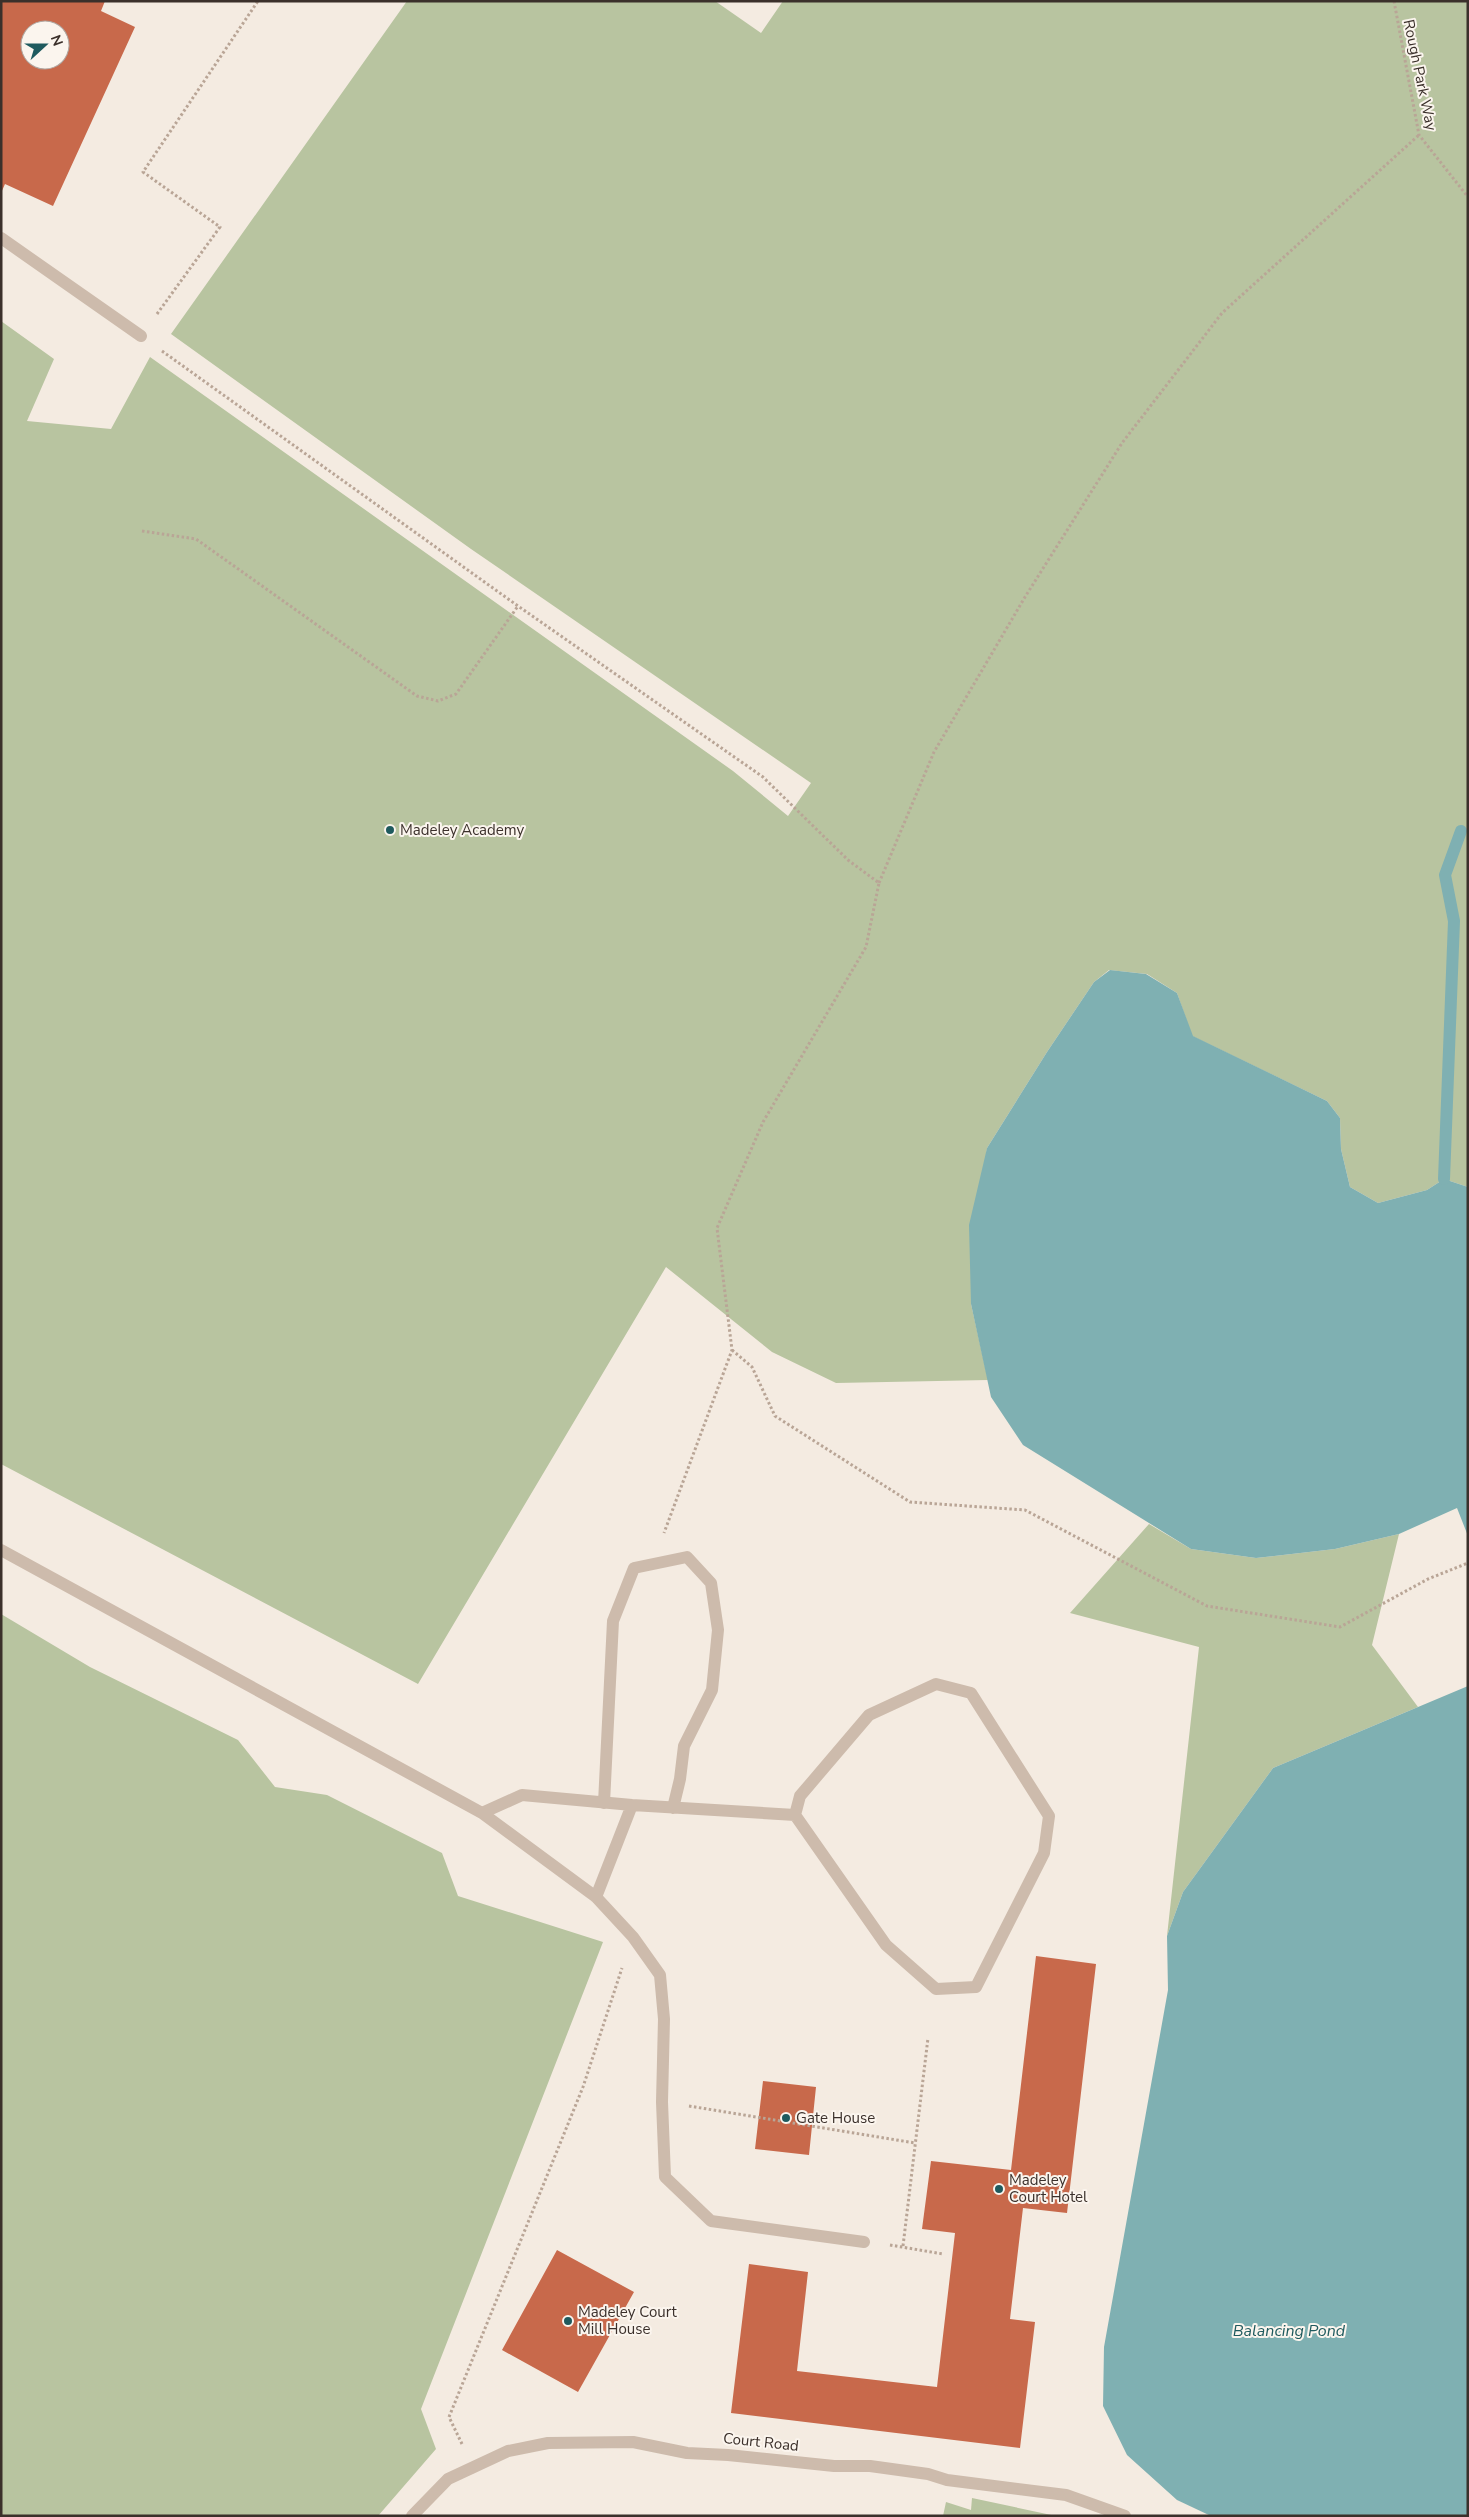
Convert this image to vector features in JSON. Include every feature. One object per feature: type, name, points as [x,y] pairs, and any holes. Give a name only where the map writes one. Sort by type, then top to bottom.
[{"type":"street","points":[[1,238],[141,336]]},
{"type":"street","points":[[1,1550],[482,1813],[596,1897],[633,1937],[660,1975],[664,2018],[662,2102],[666,2177],[711,2221],[864,2242]]},
{"type":"street","points":[[604,1803],[613,1621],[634,1568],[687,1557],[711,1583],[718,1630],[712,1690],[684,1746],[674,1808]]},
{"type":"street","points":[[936,1684],[971,1693],[1049,1816],[1044,1853],[976,1987],[936,1989],[886,1945],[795,1815],[800,1796],[869,1715],[936,1684]]},
{"type":"street","points":[[482,1813],[522,1795],[604,1803],[795,1815]]},
{"type":"street","points":[[596,1897],[632,1805]]},
{"type":"street","name":"Court Road","points":[[412,2516],[448,2479],[508,2451],[548,2443],[633,2442],[687,2453],[728,2455],[834,2466],[870,2466],[928,2474],[947,2480],[1066,2495],[1125,2516]]},
{"type":"path","points":[[258,1],[143,172],[220,227],[141,336],[518,606],[763,777],[848,860],[879,883]]},
{"type":"path","name":"Rough Park Way","points":[[1394,1],[1418,135],[1468,197]]},
{"type":"path","points":[[654,1564],[732,1350],[717,1228],[763,1122],[866,947],[879,883],[934,752],[1025,597],[1122,443],[1222,313],[1418,135]]},
{"type":"path","points":[[142,532],[196,540],[417,696],[438,701],[456,694],[518,606]]},
{"type":"path","points":[[732,1350],[752,1367],[774,1416],[910,1502],[1025,1510],[1207,1606],[1340,1627],[1428,1579],[1468,1563]]},
{"type":"path","points":[[473,2467],[449,2417],[583,2087],[633,1937]]},
{"type":"path","points":[[903,2246],[928,2038]]},
{"type":"path","points":[[662,2102],[915,2142]]},
{"type":"path","points":[[864,2242],[903,2246],[943,2254]]},
{"type":"green space","name":"Madeley Academy","points":[[407,1],[715,1],[761,33],[783,1],[1468,1],[1468,1187],[1444,1179],[1427,1190],[1378,1203],[1350,1187],[1341,1149],[1340,1118],[1327,1101],[1192,1036],[1177,993],[1147,974],[1109,970],[1094,982],[1047,1052],[987,1148],[971,1304],[988,1380],[836,1383],[772,1352],[666,1267],[418,1684],[1,1464],[1,321],[54,359],[27,421],[111,429],[150,357],[733,771],[788,816],[811,783],[471,549],[171,334]]},
{"type":"green space","points":[[1149,1524],[1191,1549],[1256,1558],[1335,1549],[1399,1534],[1372,1645],[1418,1707],[1273,1768],[1183,1892],[1167,1936],[1199,1647],[1070,1613]]},
{"type":"green space","points":[[1,1614],[90,1667],[238,1740],[275,1787],[327,1795],[442,1853],[458,1896],[603,1942],[421,2409],[436,2449],[378,2516],[1,2516]]},
{"type":"green space","points":[[972,2498],[1056,2516],[943,2516],[946,2502],[971,2510]]},
{"type":"water","points":[[1110,970],[1146,974],[1177,993],[1193,1036],[1327,1101],[1340,1118],[1341,1149],[1350,1187],[1378,1203],[1427,1190],[1444,1179],[1468,1187],[1468,1536],[1457,1508],[1399,1534],[1335,1549],[1256,1558],[1191,1549],[1023,1445],[991,1397],[971,1304],[969,1225],[987,1148],[1047,1052],[1094,982]]},
{"type":"water","name":"Balancing Pond","points":[[1468,1686],[1468,2516],[1211,2516],[1177,2500],[1127,2455],[1103,2406],[1104,2347],[1168,1990],[1167,1936],[1183,1892],[1273,1768]]},
{"type":"building","points":[[1,1],[105,1],[101,11],[135,27],[53,206],[5,184],[1,193]]},
{"type":"building","name":"Madeley Court Hotel","points":[[1036,1956],[1096,1964],[1067,2213],[1023,2208],[1010,2319],[1035,2322],[1020,2448],[731,2413],[749,2264],[808,2272],[797,2371],[937,2387],[955,2233],[922,2229],[931,2161],[1011,2170]]},
{"type":"building","name":"Gate House","points":[[763,2081],[816,2087],[809,2155],[755,2149]]},
{"type":"building","name":"Madeley Court Mill House","points":[[557,2250],[634,2292],[578,2392],[502,2350]]},
{"type":"waterway","points":[[1444,1179],[1454,921],[1445,875],[1461,831]]},
{"type":"place","name":"Madeley Academy","points":[[390,830]]},
{"type":"place","name":"Gate House","points":[[786,2118]]},
{"type":"place","name":"Madeley Court Hotel","points":[[999,2189]]},
{"type":"place","name":"Madeley Court Mill House","points":[[568,2321]]}]
